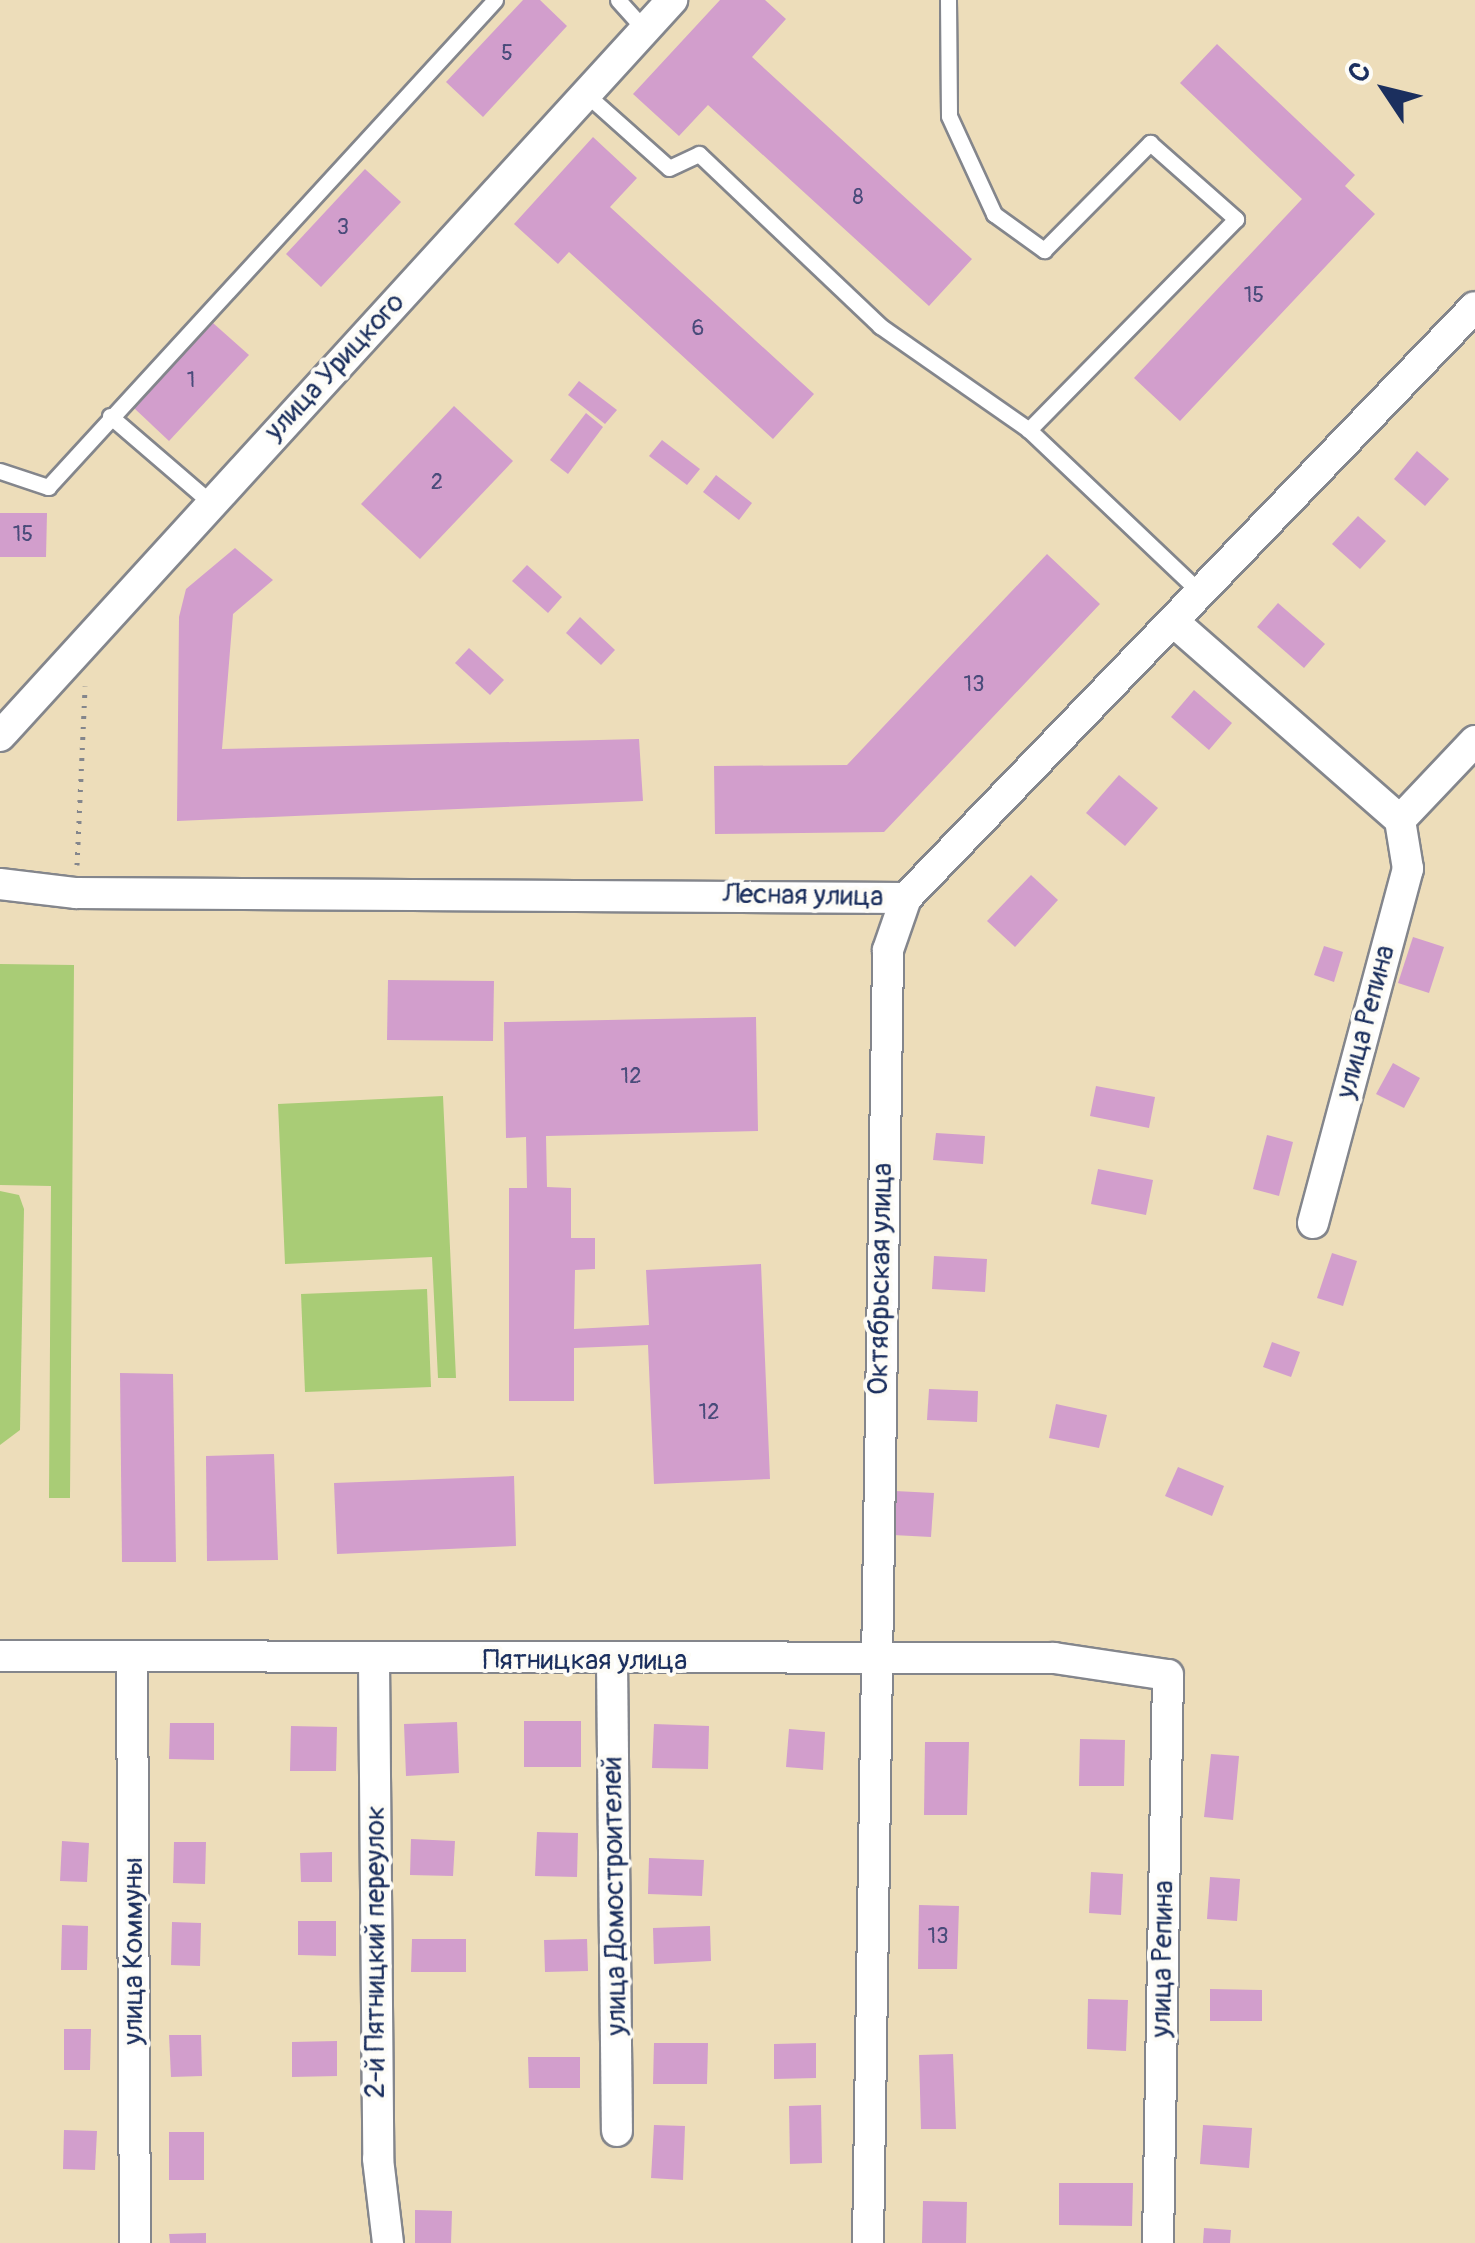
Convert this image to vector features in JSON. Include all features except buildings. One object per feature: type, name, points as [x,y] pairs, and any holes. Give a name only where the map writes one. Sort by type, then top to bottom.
[{"type":"street","name":"улица Урицкого","points":[[0,736],[672,0]]},
{"type":"street","name":"Лесная улица","points":[[0,884],[76,893],[906,898],[1175,624],[1200,592],[1475,307]]},
{"type":"street","points":[[1175,624],[1400,820],[1475,741]]},
{"type":"street","name":"улица Репина","points":[[1313,1222],[1408,868],[1400,820]]},
{"type":"street","name":"Октябрьская улица","points":[[868,2243],[872,1662],[888,950],[906,898]]},
{"type":"street","name":"Пятницкая улица","points":[[0,1656],[612,1662],[1054,1658],[1168,1675]]},
{"type":"street","name":"улица Коммуны","points":[[132,1658],[135,2243]]},
{"type":"street","name":"2-й Пятницкий переулок","points":[[374,1661],[378,2159],[388,2243]]},
{"type":"street","name":"улица Домостроителей","points":[[612,1662],[617,2132]]},
{"type":"street","name":"улица Репина","points":[[1158,2243],[1168,1675]]},
{"type":"lane","points":[[0,471],[48,488],[495,0]]},
{"type":"lane","points":[[618,0],[644,30]]},
{"type":"lane","points":[[948,0],[949,116],[994,214],[1044,250],[1150,144],[1236,219],[1029,430]]},
{"type":"lane","points":[[586,94],[669,168],[699,154],[880,326],[1029,430],[1200,592]]},
{"type":"lane","points":[[110,416],[210,503]]},
{"type":"path","points":[[76,893],[88,637]]},
{"type":"green space","points":[[0,964],[74,965],[70,1498],[49,1498],[51,1186],[0,1185]]},
{"type":"green space","points":[[443,1096],[456,1378],[438,1378],[432,1257],[285,1264],[278,1104]]},
{"type":"green space","points":[[0,1191],[19,1195],[24,1209],[20,1430],[0,1445]]},
{"type":"green space","points":[[427,1289],[431,1387],[305,1392],[301,1294]]}]
